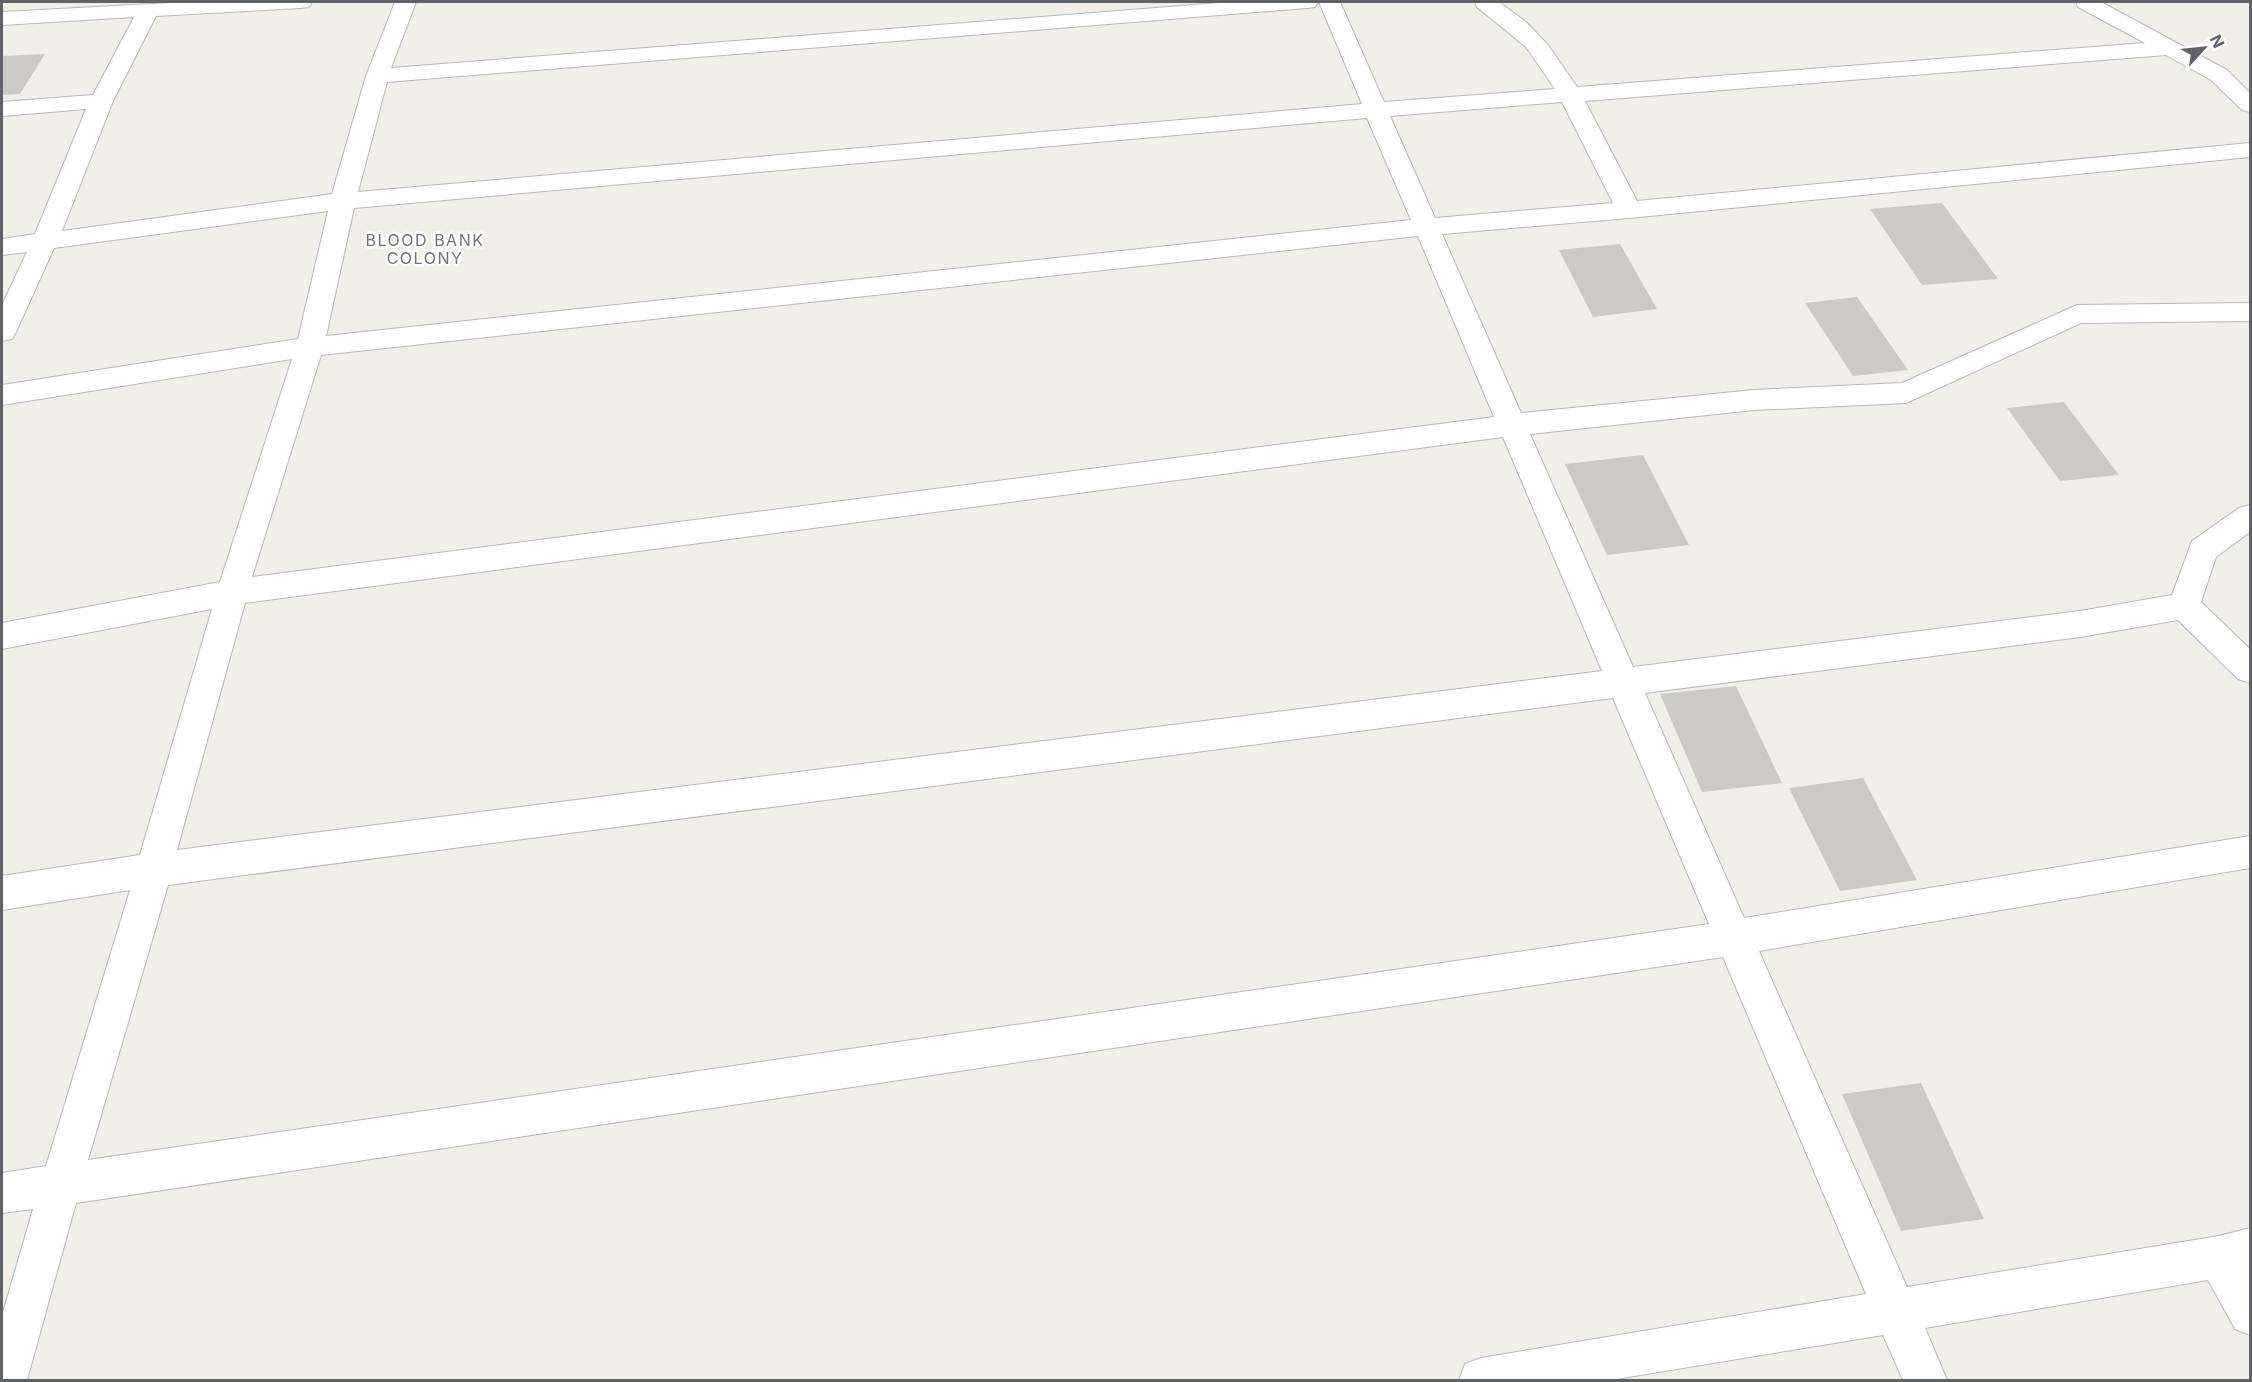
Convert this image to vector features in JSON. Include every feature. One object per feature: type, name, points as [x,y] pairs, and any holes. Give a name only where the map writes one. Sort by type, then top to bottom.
[{"type":"street","points":[[2,18],[301,2]]},
{"type":"street","points":[[5,1380],[154,870],[232,592],[310,347],[343,201],[377,76],[405,2]]},
{"type":"street","points":[[377,76],[1307,2]]},
{"type":"street","points":[[1329,2],[1925,1380]]},
{"type":"street","points":[[1485,2],[1502,13],[1545,56],[1569,95],[1629,210]]},
{"type":"street","points":[[2086,2],[2219,75],[2250,105]]},
{"type":"street","points":[[2,332],[44,243],[101,101],[148,11]]},
{"type":"street","points":[[2,247],[343,201],[1376,110],[2173,48]]},
{"type":"street","points":[[2,109],[101,101]]},
{"type":"street","points":[[2,395],[310,347],[1426,227],[1629,210],[2250,150]]},
{"type":"street","points":[[2,636],[232,592],[1511,425],[1754,400],[1906,393],[2077,314],[2250,312]]},
{"type":"street","points":[[2184,606],[2203,550],[2250,516]]},
{"type":"street","points":[[2,893],[154,870],[2080,624],[2184,606]]},
{"type":"street","points":[[2184,606],[2250,669]]},
{"type":"street","points":[[2,1193],[1732,938],[2250,852]]},
{"type":"street","points":[[1481,1380],[1534,1376],[2234,1253],[2250,1314]]},
{"type":"building","points":[[45,54],[20,94],[2,95],[2,56]]},
{"type":"building","points":[[1942,203],[1998,279],[1922,285],[1870,209]]},
{"type":"building","points":[[1620,244],[1657,309],[1593,317],[1559,250]]},
{"type":"building","points":[[1857,297],[1908,370],[1853,376],[1805,303]]},
{"type":"building","points":[[2064,402],[2119,475],[2060,481],[2007,408]]},
{"type":"building","points":[[1643,455],[1689,545],[1607,555],[1565,464]]},
{"type":"building","points":[[1736,686],[1782,783],[1702,792],[1660,694]]},
{"type":"building","points":[[1863,778],[1917,880],[1840,891],[1789,788]]},
{"type":"building","points":[[1921,1083],[1984,1219],[1901,1231],[1842,1094]]},
{"type":"district","name":"BLOOD BANK COLONY","points":[[425,249]]}]
